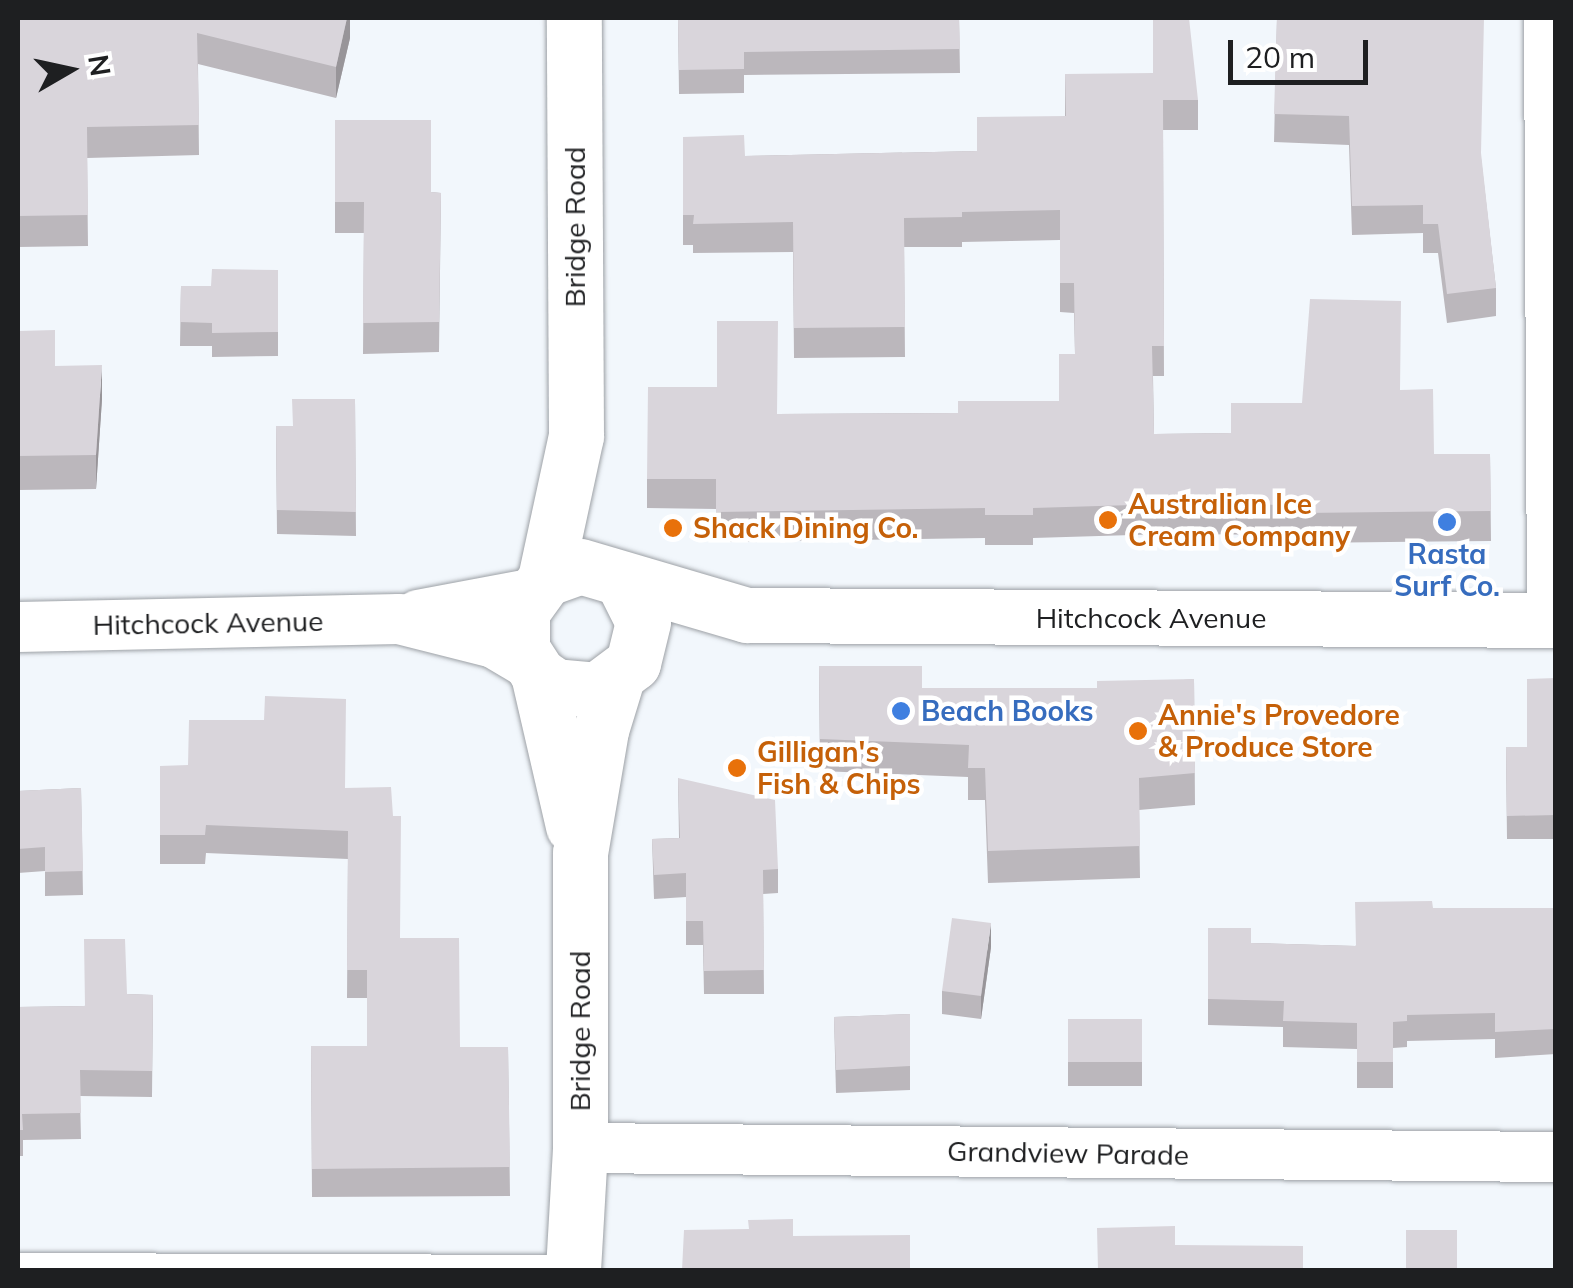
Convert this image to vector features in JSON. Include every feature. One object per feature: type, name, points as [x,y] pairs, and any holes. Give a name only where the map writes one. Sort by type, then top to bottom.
[{"type":"main road","name":"Bridge Road","points":[[537,587],[576,436],[574,18]]},
{"type":"main road","name":"Bridge Road","points":[[576,436],[621,580]]},
{"type":"main road","points":[[580,566],[621,580],[643,622],[625,672],[576,691],[534,670],[519,630],[537,587],[580,566]]},
{"type":"main road","name":"Hitchcock Avenue","points":[[621,580],[747,615],[1554,620]]},
{"type":"main road","name":"Hitchcock Avenue","points":[[625,672],[682,637],[747,615]]},
{"type":"main road","name":"Bridge Road","points":[[534,670],[580,853]]},
{"type":"main road","name":"Bridge Road","points":[[582,1269],[580,853],[601,730],[625,672]]},
{"type":"street","points":[[1549,18],[1554,620]]},
{"type":"street","name":"Hitchcock Avenue","points":[[18,627],[399,619],[537,587]]},
{"type":"street","name":"Hitchcock Avenue","points":[[399,619],[494,643],[534,670]]},
{"type":"street","name":"Grandview Parade","points":[[580,1148],[1556,1158]]},
{"type":"lane","points":[[18,1266],[582,1269]]},
{"type":"building","points":[[18,18],[347,18],[336,67],[197,33],[199,125],[87,127],[88,215],[18,216]]},
{"type":"building","points":[[678,18],[959,18],[960,49],[744,52],[744,69],[679,70]]},
{"type":"building","points":[[1153,18],[1189,18],[1198,100],[1163,100],[1164,346],[1152,346],[1154,434],[1231,433],[1231,403],[1302,403],[1310,299],[1401,301],[1400,390],[1433,389],[1434,454],[1490,454],[1491,511],[1303,513],[1303,505],[1166,504],[1033,508],[1033,515],[985,515],[985,508],[716,512],[716,479],[647,479],[648,387],[717,387],[717,321],[778,321],[777,414],[958,413],[958,401],[1059,401],[1059,354],[1075,354],[1074,283],[1060,283],[1060,210],[962,212],[962,217],[904,218],[905,327],[794,328],[793,222],[693,224],[694,215],[683,215],[683,137],[744,135],[745,156],[977,151],[977,117],[1066,116],[1065,74],[1153,73]]},
{"type":"building","points":[[1277,18],[1484,18],[1481,153],[1496,288],[1447,294],[1438,224],[1423,224],[1423,205],[1352,206],[1349,116],[1274,114]]},
{"type":"building","points":[[335,120],[431,120],[431,192],[441,193],[439,322],[363,323],[364,202],[335,202]]},
{"type":"building","points":[[212,269],[278,270],[278,332],[212,333],[212,323],[180,322],[181,286],[211,286]]},
{"type":"building","points":[[55,330],[55,366],[102,365],[96,455],[18,456],[18,331]]},
{"type":"building","points":[[292,399],[355,399],[356,512],[277,510],[276,426],[293,426]]},
{"type":"building","points":[[819,666],[922,666],[922,688],[1097,688],[1097,681],[1194,679],[1195,773],[1139,778],[1140,846],[988,851],[985,768],[968,768],[969,745],[820,739]]},
{"type":"building","points":[[1556,678],[1556,815],[1507,816],[1506,747],[1527,747],[1527,679]]},
{"type":"building","points":[[265,696],[346,699],[345,788],[391,787],[393,816],[401,816],[400,938],[459,938],[460,1047],[508,1047],[510,1167],[312,1169],[311,1046],[367,1046],[367,970],[347,970],[348,831],[206,825],[205,835],[160,835],[160,766],[188,765],[189,720],[264,720]]},
{"type":"building","points":[[678,778],[775,800],[778,869],[763,870],[764,970],[704,971],[703,921],[686,921],[686,873],[654,875],[652,839],[680,838]]},
{"type":"building","points":[[81,788],[83,871],[45,872],[45,847],[18,849],[18,791]]},
{"type":"building","points":[[1432,901],[1433,908],[1556,908],[1556,1029],[1495,1032],[1495,1013],[1407,1015],[1407,1021],[1393,1022],[1393,1062],[1357,1062],[1357,1023],[1283,1021],[1284,1001],[1208,999],[1208,928],[1251,928],[1251,943],[1356,946],[1355,902]]},
{"type":"building","points":[[952,918],[991,923],[981,996],[942,991]]},
{"type":"building","points":[[84,939],[125,939],[127,994],[153,995],[152,1071],[80,1070],[81,1113],[22,1114],[23,1130],[18,1130],[18,1007],[85,1006]]},
{"type":"building","points":[[910,1014],[910,1066],[836,1070],[834,1017]]},
{"type":"building","points":[[1068,1019],[1142,1019],[1142,1062],[1068,1062]]},
{"type":"building","points":[[793,1219],[793,1236],[910,1235],[910,1270],[682,1270],[684,1230],[749,1229],[748,1220]]},
{"type":"building","points":[[1175,1226],[1175,1245],[1303,1246],[1303,1270],[1098,1270],[1097,1228]]},
{"type":"building","points":[[1406,1230],[1457,1230],[1457,1270],[1406,1270]]},
{"type":"place","name":"Australian Ice Cream Company","points":[[1108,520]]},
{"type":"place","name":"Rasta Surf Co.","points":[[1447,522]]},
{"type":"place","name":"Shack Dining Co.","points":[[673,528]]},
{"type":"place","name":"Beach Books","points":[[901,711]]},
{"type":"place","name":"Annie's Provedore & Produce Store","points":[[1138,731]]},
{"type":"place","name":"Gilligan's Fish & Chips","points":[[737,768]]}]
